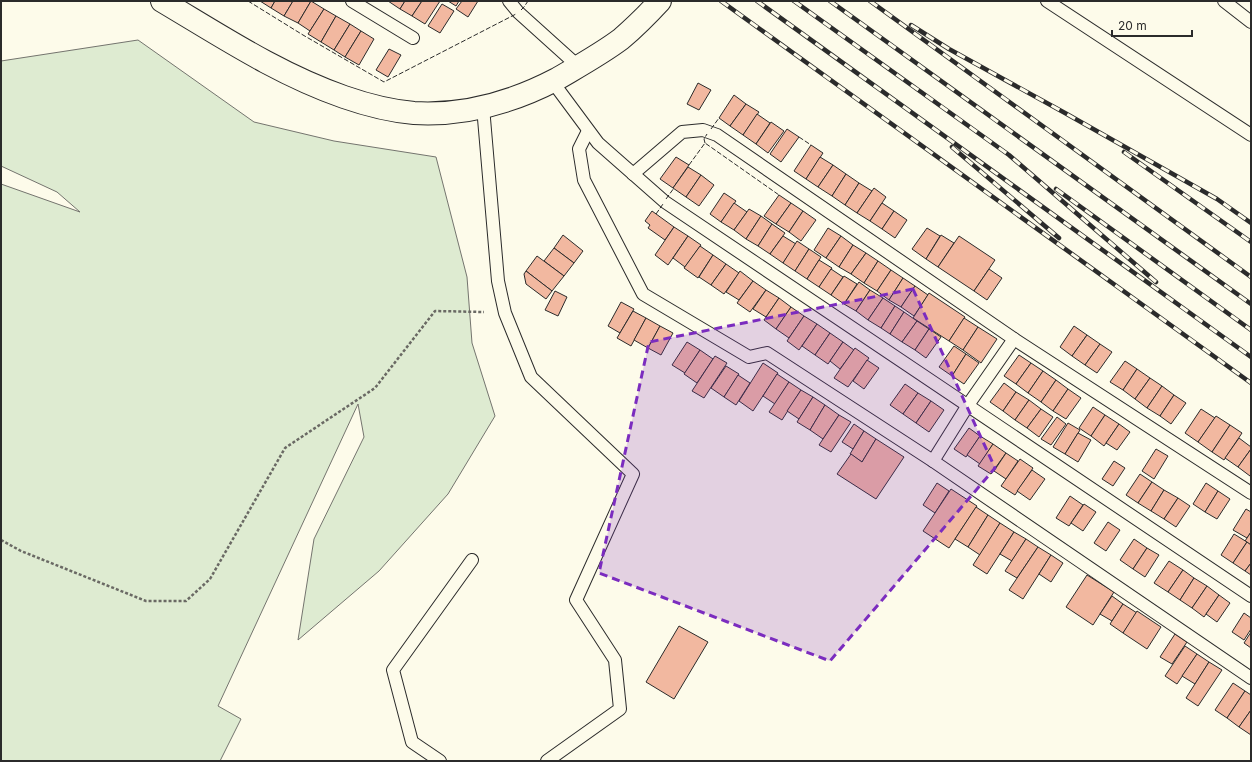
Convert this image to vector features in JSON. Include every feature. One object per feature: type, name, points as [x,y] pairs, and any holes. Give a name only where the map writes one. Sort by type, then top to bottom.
[{"type":"main road","points":[[162,1],[257,58],[318,88],[365,104],[415,113],[452,112],[483,107],[517,97],[579,67],[603,52],[621,39],[660,1]]},
{"type":"lane","points":[[352,1],[413,38]]},
{"type":"lane","points":[[509,1],[518,12],[579,67]]},
{"type":"lane","points":[[1047,1],[1251,135]]},
{"type":"lane","points":[[1224,1],[1251,22]]},
{"type":"lane","points":[[552,81],[598,143],[665,202],[1251,596]]},
{"type":"lane","points":[[483,107],[498,281],[505,313],[531,377],[633,474],[576,600],[615,660],[620,708],[547,761]]},
{"type":"lane","points":[[633,174],[682,132],[703,130],[717,135],[1014,339],[1251,493]]},
{"type":"lane","points":[[588,131],[579,149],[584,180],[643,294],[749,357],[768,353],[933,461],[1251,678]]},
{"type":"lane","points":[[933,461],[968,405],[1014,339]]},
{"type":"lane","points":[[440,761],[412,742],[392,670],[472,560]]},
{"type":"path","points":[[1,540],[21,551],[146,601],[186,601],[210,579],[285,448],[375,388],[435,311],[505,313]]},
{"type":"highlighted area","points":[[913,289],[995,468],[830,661],[599,573],[649,342]]},
{"type":"green space","points":[[138,40],[254,122],[334,141],[436,157],[467,277],[472,343],[495,416],[448,494],[379,571],[298,640],[314,539],[364,437],[358,404],[218,706],[241,719],[220,761],[1,761],[1,184],[80,212],[57,192],[1,166],[1,61]]},
{"type":"building","points":[[260,1],[275,1],[271,8]]},
{"type":"building","points":[[275,1],[293,1],[284,16],[271,8]]},
{"type":"building","points":[[293,1],[311,1],[298,23],[284,16]]},
{"type":"building","points":[[311,1],[324,9],[310,31],[298,23]]},
{"type":"building","points":[[388,1],[405,1],[400,9]]},
{"type":"building","points":[[405,1],[422,1],[412,16],[400,9]]},
{"type":"building","points":[[422,1],[440,1],[425,24],[412,16]]},
{"type":"building","points":[[448,1],[459,1],[456,6]]},
{"type":"building","points":[[462,1],[478,1],[468,17],[456,9]]},
{"type":"building","points":[[442,4],[454,11],[440,33],[428,26]]},
{"type":"building","points":[[324,9],[336,16],[321,42],[308,34]]},
{"type":"building","points":[[336,16],[350,24],[334,50],[321,42]]},
{"type":"building","points":[[350,24],[361,31],[345,57],[334,50]]},
{"type":"building","points":[[361,31],[374,39],[359,65],[345,57]]},
{"type":"building","points":[[389,49],[401,55],[388,77],[376,70]]},
{"type":"building","points":[[698,83],[711,90],[699,110],[687,104]]},
{"type":"building","points":[[734,95],[746,104],[730,126],[719,118]]},
{"type":"building","points":[[746,104],[759,112],[743,135],[730,126]]},
{"type":"building","points":[[757,114],[770,123],[756,144],[743,135]]},
{"type":"building","points":[[771,122],[784,131],[768,153],[756,144]]},
{"type":"building","points":[[787,129],[799,137],[781,162],[770,154]]},
{"type":"building","points":[[811,145],[823,153],[806,179],[794,171]]},
{"type":"building","points":[[676,157],[689,165],[673,188],[660,179]]},
{"type":"building","points":[[820,157],[833,165],[818,187],[806,179]]},
{"type":"building","points":[[833,165],[846,174],[832,196],[818,187]]},
{"type":"building","points":[[688,167],[701,175],[686,197],[673,188]]},
{"type":"building","points":[[846,174],[859,183],[845,205],[832,196]]},
{"type":"building","points":[[701,175],[714,185],[699,206],[686,197]]},
{"type":"building","points":[[859,183],[872,191],[857,213],[845,205]]},
{"type":"building","points":[[874,188],[886,197],[870,221],[857,213]]},
{"type":"building","points":[[724,193],[736,201],[721,222],[710,214]]},
{"type":"building","points":[[779,195],[791,203],[776,224],[764,216]]},
{"type":"building","points":[[734,203],[747,212],[734,230],[721,222]]},
{"type":"building","points":[[791,203],[803,211],[789,232],[776,224]]},
{"type":"building","points":[[882,203],[894,211],[882,229],[870,221]]},
{"type":"building","points":[[749,209],[761,216],[746,239],[734,230]]},
{"type":"building","points":[[652,211],[674,227],[665,240],[648,228],[650,225],[645,221]]},
{"type":"building","points":[[803,211],[816,220],[801,241],[789,232]]},
{"type":"building","points":[[894,211],[907,220],[895,238],[882,229]]},
{"type":"building","points":[[761,216],[772,224],[758,246],[746,239]]},
{"type":"building","points":[[772,224],[785,233],[770,254],[758,246]]},
{"type":"building","points":[[674,227],[688,236],[668,265],[655,255]]},
{"type":"building","points":[[828,228],[841,236],[826,258],[814,250]]},
{"type":"building","points":[[927,228],[940,236],[926,259],[912,249]]},
{"type":"building","points":[[563,235],[583,251],[574,263],[554,248]]},
{"type":"building","points":[[941,235],[954,243],[938,267],[926,259]]},
{"type":"building","points":[[688,236],[701,245],[685,267],[673,258]]},
{"type":"building","points":[[783,236],[796,244],[783,263],[770,254]]},
{"type":"building","points":[[841,236],[853,245],[839,267],[826,258]]},
{"type":"building","points":[[959,236],[995,260],[974,291],[938,267]]},
{"type":"building","points":[[797,241],[809,249],[795,271],[783,263]]},
{"type":"building","points":[[853,245],[866,253],[851,274],[839,267]]},
{"type":"building","points":[[700,246],[713,255],[698,278],[684,268]]},
{"type":"building","points":[[554,248],[574,263],[564,276],[544,261]]},
{"type":"building","points":[[809,249],[821,257],[807,279],[795,271]]},
{"type":"building","points":[[866,253],[878,261],[864,283],[851,274]]},
{"type":"building","points":[[713,255],[726,264],[711,285],[699,277]]},
{"type":"building","points":[[537,256],[564,276],[552,291],[526,271]]},
{"type":"building","points":[[819,260],[832,268],[819,287],[807,279]]},
{"type":"building","points":[[878,261],[891,270],[877,291],[864,283]]},
{"type":"building","points":[[726,264],[739,273],[724,294],[711,285]]},
{"type":"building","points":[[831,269],[843,277],[831,295],[819,287]]},
{"type":"building","points":[[989,269],[1002,278],[987,300],[974,291]]},
{"type":"building","points":[[891,270],[903,278],[889,300],[877,291]]},
{"type":"building","points":[[526,271],[552,291],[546,299],[526,284],[524,274]]},
{"type":"building","points":[[740,271],[753,281],[739,300],[726,292]]},
{"type":"building","points":[[844,276],[857,284],[844,304],[831,295]]},
{"type":"building","points":[[903,278],[915,286],[901,307],[889,300]]},
{"type":"building","points":[[753,281],[766,290],[750,312],[737,303]]},
{"type":"building","points":[[859,282],[870,290],[856,311],[844,304]]},
{"type":"building","points":[[915,286],[928,295],[914,316],[901,307]]},
{"type":"building","points":[[766,290],[779,298],[766,317],[753,309]]},
{"type":"building","points":[[870,290],[883,298],[868,320],[856,311]]},
{"type":"building","points":[[555,291],[567,297],[558,316],[545,310]]},
{"type":"building","points":[[929,293],[965,317],[949,341],[913,318]]},
{"type":"building","points":[[779,298],[791,307],[776,329],[764,320]]},
{"type":"building","points":[[883,298],[895,306],[881,328],[868,320]]},
{"type":"building","points":[[621,302],[634,309],[620,333],[608,326]]},
{"type":"building","points":[[895,306],[904,312],[890,334],[881,328]]},
{"type":"building","points":[[791,307],[804,316],[789,338],[776,329]]},
{"type":"building","points":[[633,311],[646,318],[631,346],[617,338]]},
{"type":"building","points":[[904,312],[917,321],[902,342],[890,334]]},
{"type":"building","points":[[804,316],[817,324],[799,350],[787,341]]},
{"type":"building","points":[[646,318],[660,326],[648,348],[634,340]]},
{"type":"building","points":[[964,318],[978,327],[963,350],[949,341]]},
{"type":"building","points":[[917,321],[929,329],[915,350],[902,342]]},
{"type":"building","points":[[817,324],[830,333],[815,355],[802,346]]},
{"type":"building","points":[[660,326],[673,333],[661,355],[648,348]]},
{"type":"building","points":[[1074,326],[1087,335],[1072,356],[1060,347]]},
{"type":"building","points":[[978,327],[997,339],[981,363],[963,350]]},
{"type":"building","points":[[929,329],[941,337],[926,358],[915,350]]},
{"type":"building","points":[[830,333],[843,342],[828,364],[815,355]]},
{"type":"building","points":[[1087,335],[1100,344],[1085,365],[1072,356]]},
{"type":"building","points":[[687,342],[700,350],[685,373],[672,365]]},
{"type":"building","points":[[843,342],[854,350],[840,369],[830,361]]},
{"type":"building","points":[[1100,344],[1112,352],[1097,373],[1085,365]]},
{"type":"building","points":[[954,346],[966,354],[952,376],[939,367]]},
{"type":"building","points":[[855,348],[869,358],[848,387],[834,378]]},
{"type":"building","points":[[700,350],[713,359],[697,383],[684,374]]},
{"type":"building","points":[[966,354],[979,363],[964,384],[952,376]]},
{"type":"building","points":[[1019,355],[1031,363],[1016,384],[1004,376]]},
{"type":"building","points":[[715,356],[727,363],[704,398],[692,391]]},
{"type":"building","points":[[867,360],[879,368],[864,389],[853,381]]},
{"type":"building","points":[[1125,361],[1137,369],[1123,390],[1110,382]]},
{"type":"building","points":[[763,363],[778,373],[753,411],[739,401]]},
{"type":"building","points":[[1031,363],[1043,371],[1028,393],[1016,384]]},
{"type":"building","points":[[726,366],[739,374],[724,397],[711,388]]},
{"type":"building","points":[[1137,369],[1150,378],[1135,399],[1123,390]]},
{"type":"building","points":[[1043,371],[1056,380],[1041,402],[1028,393]]},
{"type":"building","points":[[777,374],[789,382],[775,404],[763,396]]},
{"type":"building","points":[[738,375],[750,383],[736,405],[724,397]]},
{"type":"building","points":[[1150,378],[1162,386],[1147,408],[1135,399]]},
{"type":"building","points":[[1056,380],[1068,389],[1053,411],[1041,402]]},
{"type":"building","points":[[789,382],[801,390],[782,420],[769,412]]},
{"type":"building","points":[[1004,383],[1016,392],[1003,411],[990,402]]},
{"type":"building","points":[[905,384],[918,393],[903,414],[890,405]]},
{"type":"building","points":[[1162,386],[1174,395],[1160,416],[1147,408]]},
{"type":"building","points":[[1068,389],[1081,398],[1066,419],[1053,411]]},
{"type":"building","points":[[801,390],[813,397],[799,419],[787,411]]},
{"type":"building","points":[[1016,392],[1029,400],[1015,420],[1003,411]]},
{"type":"building","points":[[918,393],[931,401],[916,423],[903,414]]},
{"type":"building","points":[[1174,395],[1186,403],[1171,424],[1160,416]]},
{"type":"building","points":[[813,397],[825,405],[810,430],[797,422]]},
{"type":"building","points":[[1029,400],[1041,409],[1027,428],[1015,420]]},
{"type":"building","points":[[931,401],[944,410],[929,432],[916,423]]},
{"type":"building","points":[[825,405],[839,415],[823,439],[810,430]]},
{"type":"building","points":[[1093,407],[1105,415],[1091,436],[1079,428]]},
{"type":"building","points":[[1041,409],[1053,417],[1039,437],[1027,428]]},
{"type":"building","points":[[1201,409],[1215,418],[1198,442],[1185,433]]},
{"type":"building","points":[[839,415],[851,422],[831,452],[819,445]]},
{"type":"building","points":[[1105,415],[1119,424],[1104,446],[1091,436]]},
{"type":"building","points":[[1216,416],[1230,425],[1212,452],[1198,442]]},
{"type":"building","points":[[1057,417],[1066,424],[1051,445],[1041,439]]},
{"type":"building","points":[[1068,423],[1080,430],[1065,454],[1053,447]]},
{"type":"building","points":[[854,424],[864,431],[853,449],[842,442]]},
{"type":"building","points":[[1119,424],[1130,432],[1117,450],[1106,443]]},
{"type":"building","points":[[1230,425],[1242,433],[1224,460],[1212,452]]},
{"type":"building","points":[[969,428],[980,436],[966,457],[954,449]]},
{"type":"building","points":[[864,431],[876,439],[862,462],[850,454]]},
{"type":"building","points":[[1078,433],[1091,440],[1078,462],[1065,454]]},
{"type":"building","points":[[980,436],[993,444],[980,464],[967,455]]},
{"type":"building","points":[[1239,438],[1251,447],[1251,449],[1238,467],[1225,458]]},
{"type":"building","points":[[876,439],[904,457],[876,499],[837,474],[851,454],[862,462]]},
{"type":"building","points":[[993,444],[1006,453],[991,474],[978,466]]},
{"type":"building","points":[[1156,449],[1168,456],[1154,479],[1142,471]]},
{"type":"building","points":[[1251,449],[1251,474],[1250,476],[1238,467]]},
{"type":"building","points":[[1006,453],[1018,461],[1006,479],[994,471]]},
{"type":"building","points":[[1020,459],[1033,468],[1015,495],[1001,486]]},
{"type":"building","points":[[1114,461],[1125,468],[1113,486],[1102,479]]},
{"type":"building","points":[[1032,470],[1045,479],[1030,500],[1017,491]]},
{"type":"building","points":[[1140,474],[1152,482],[1138,503],[1126,495]]},
{"type":"building","points":[[1152,482],[1164,490],[1151,511],[1138,503]]},
{"type":"building","points":[[937,483],[949,491],[935,513],[923,505]]},
{"type":"building","points":[[1206,483],[1218,491],[1205,512],[1193,504]]},
{"type":"building","points":[[951,489],[977,506],[949,548],[923,531]]},
{"type":"building","points":[[1164,490],[1178,498],[1164,519],[1151,511]]},
{"type":"building","points":[[1218,491],[1230,499],[1217,519],[1205,512]]},
{"type":"building","points":[[1070,496],[1083,505],[1069,526],[1056,518]]},
{"type":"building","points":[[1178,498],[1190,506],[1176,527],[1164,519]]},
{"type":"building","points":[[1084,504],[1096,512],[1083,531],[1071,523]]},
{"type":"building","points":[[976,507],[988,515],[968,547],[955,539]]},
{"type":"building","points":[[1246,509],[1251,512],[1251,532],[1247,538],[1233,530]]},
{"type":"building","points":[[988,515],[1000,523],[980,555],[968,547]]},
{"type":"building","points":[[1108,522],[1120,530],[1106,551],[1094,543]]},
{"type":"building","points":[[1000,523],[1014,532],[987,574],[973,565]]},
{"type":"building","points":[[1014,532],[1026,539],[1012,561],[1000,554]]},
{"type":"building","points":[[1251,532],[1251,545],[1245,541]]},
{"type":"building","points":[[1234,534],[1247,542],[1233,563],[1221,555]]},
{"type":"building","points":[[1026,539],[1038,547],[1017,578],[1005,571]]},
{"type":"building","points":[[1134,539],[1147,548],[1133,569],[1120,560]]},
{"type":"building","points":[[1247,542],[1251,545],[1251,563],[1245,571],[1233,563]]},
{"type":"building","points":[[1038,547],[1051,555],[1023,599],[1009,590]]},
{"type":"building","points":[[1147,548],[1159,555],[1145,577],[1133,569]]},
{"type":"building","points":[[1051,555],[1063,563],[1051,582],[1039,574]]},
{"type":"building","points":[[1169,561],[1183,570],[1168,592],[1154,583]]},
{"type":"building","points":[[1251,563],[1251,575],[1245,571]]},
{"type":"building","points":[[1183,570],[1194,578],[1180,600],[1168,592]]},
{"type":"building","points":[[1087,575],[1114,592],[1093,625],[1066,607]]},
{"type":"building","points":[[1194,578],[1207,586],[1192,608],[1180,600]]},
{"type":"building","points":[[1207,586],[1219,595],[1204,617],[1192,608]]},
{"type":"building","points":[[1219,595],[1230,603],[1217,622],[1206,614]]},
{"type":"building","points":[[1112,596],[1123,604],[1112,621],[1100,614]]},
{"type":"building","points":[[1123,604],[1137,613],[1123,633],[1110,624]]},
{"type":"building","points":[[1137,611],[1161,627],[1147,649],[1123,633]]},
{"type":"building","points":[[1244,613],[1251,618],[1251,629],[1244,640],[1232,632]]},
{"type":"building","points":[[679,626],[708,642],[674,699],[646,682]]},
{"type":"building","points":[[1251,632],[1251,648],[1244,643]]},
{"type":"building","points":[[1175,634],[1187,642],[1172,664],[1160,657]]},
{"type":"building","points":[[1185,646],[1197,654],[1177,684],[1165,676]]},
{"type":"building","points":[[1197,654],[1209,662],[1195,684],[1182,676]]},
{"type":"building","points":[[1209,662],[1222,670],[1198,706],[1186,698]]},
{"type":"building","points":[[1233,683],[1245,691],[1227,718],[1215,710]]},
{"type":"building","points":[[1245,691],[1251,695],[1251,710],[1239,727],[1227,718]]},
{"type":"building","points":[[1251,710],[1251,735],[1239,727]]},
{"type":"railway","points":[[721,1],[1251,383]]},
{"type":"railway","points":[[757,1],[1251,357]]},
{"type":"railway","points":[[794,1],[1009,155],[1156,282]]},
{"type":"railway","points":[[830,1],[1251,304]]},
{"type":"railway","points":[[870,1],[1251,277]]},
{"type":"railway","points":[[911,25],[949,49],[1217,199],[1251,223]]},
{"type":"railway","points":[[952,147],[1059,238]]},
{"type":"railway","points":[[1124,152],[1251,242]]},
{"type":"railway","points":[[1056,189],[1251,330]]},
{"type":"fence","points":[[248,1],[384,82],[516,14]]},
{"type":"fence","points":[[521,10],[528,1]]},
{"type":"fence","points":[[711,129],[719,118]]},
{"type":"fence","points":[[705,143],[704,139],[707,134]]},
{"type":"fence","points":[[799,137],[811,145]]},
{"type":"fence","points":[[689,165],[705,143],[779,195]]},
{"type":"fence","points":[[666,199],[674,188]]},
{"type":"fence","points":[[656,214],[663,204]]}]
